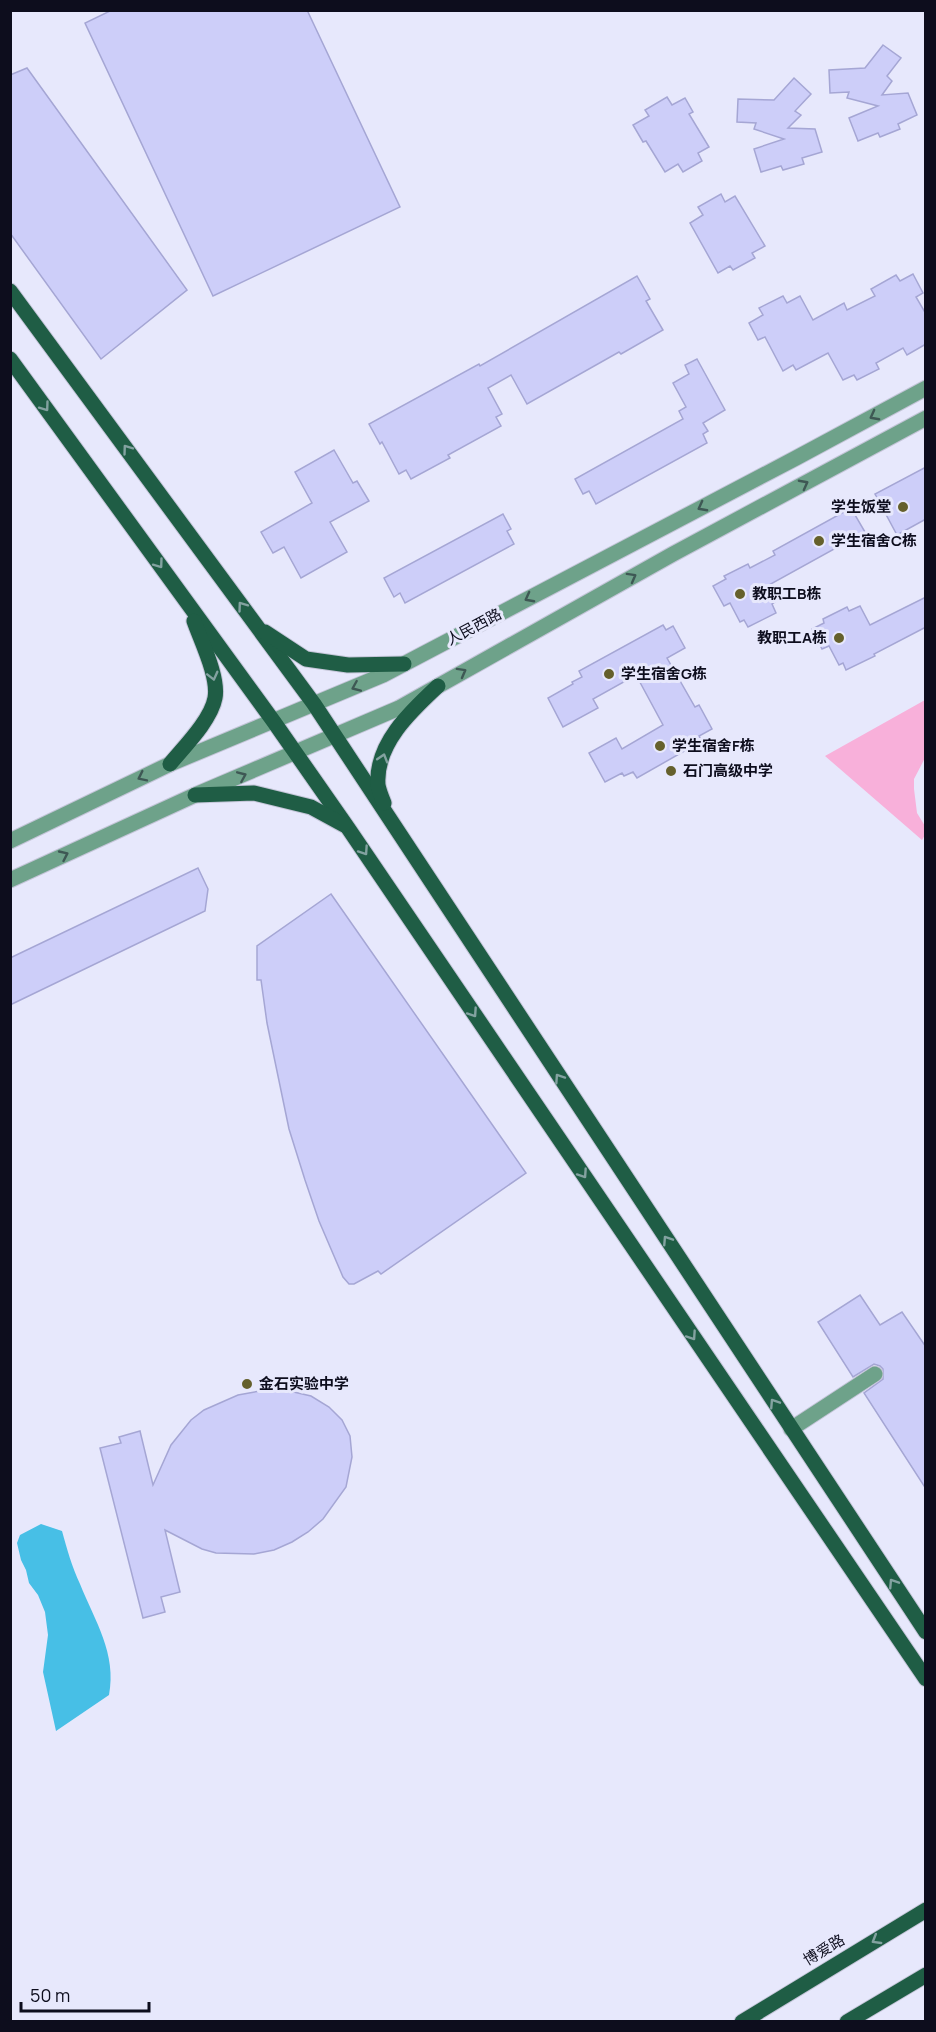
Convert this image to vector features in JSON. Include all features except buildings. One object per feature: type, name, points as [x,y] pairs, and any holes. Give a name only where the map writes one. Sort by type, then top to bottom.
[{"type":"main road","points":[[10,291],[314,704],[926,1632]]},
{"type":"main road","points":[[10,359],[274,722],[348,828],[926,1679]]},
{"type":"main road","points":[[170,764],[210,714],[216,698],[215,680],[186,601]]},
{"type":"main road","points":[[257,627],[306,659],[348,665],[404,664]]},
{"type":"main road","points":[[387,815],[378,785],[386,749],[400,725],[414,708],[438,686]]},
{"type":"main road","points":[[195,795],[254,793],[311,807],[348,828]]},
{"type":"main road","name":"博爱路","points":[[742,2022],[926,1910]]},
{"type":"main road","points":[[847,2022],[926,1974]]},
{"type":"street","name":"人民西路","points":[[10,841],[170,764],[383,675],[926,388]]},
{"type":"street","points":[[10,880],[195,795],[399,708],[673,554],[926,418]]},
{"type":"street","points":[[791,1429],[876,1374]]},
{"type":"shaded area","points":[[925,700],[925,758],[914,779],[917,813],[925,826],[925,835],[922,840],[825,756]]},
{"type":"water","points":[[41,1524],[62,1531],[75,1571],[103,1638],[110,1666],[109,1695],[56,1731],[43,1672],[48,1635],[45,1612],[38,1595],[29,1583],[17,1543],[20,1535]]},
{"type":"place","name":"学生饭堂","points":[[903,507]]},
{"type":"place","name":"学生宿舍C栋","points":[[819,541]]},
{"type":"place","name":"教职工B栋","points":[[740,594]]},
{"type":"place","name":"教职工A栋","points":[[839,638]]},
{"type":"place","name":"学生宿舍G栋","points":[[609,674]]},
{"type":"place","name":"学生宿舍F栋","points":[[660,746]]},
{"type":"place","name":"石门高级中学","points":[[671,771]]},
{"type":"place","name":"金石实验中学","points":[[247,1384]]}]
